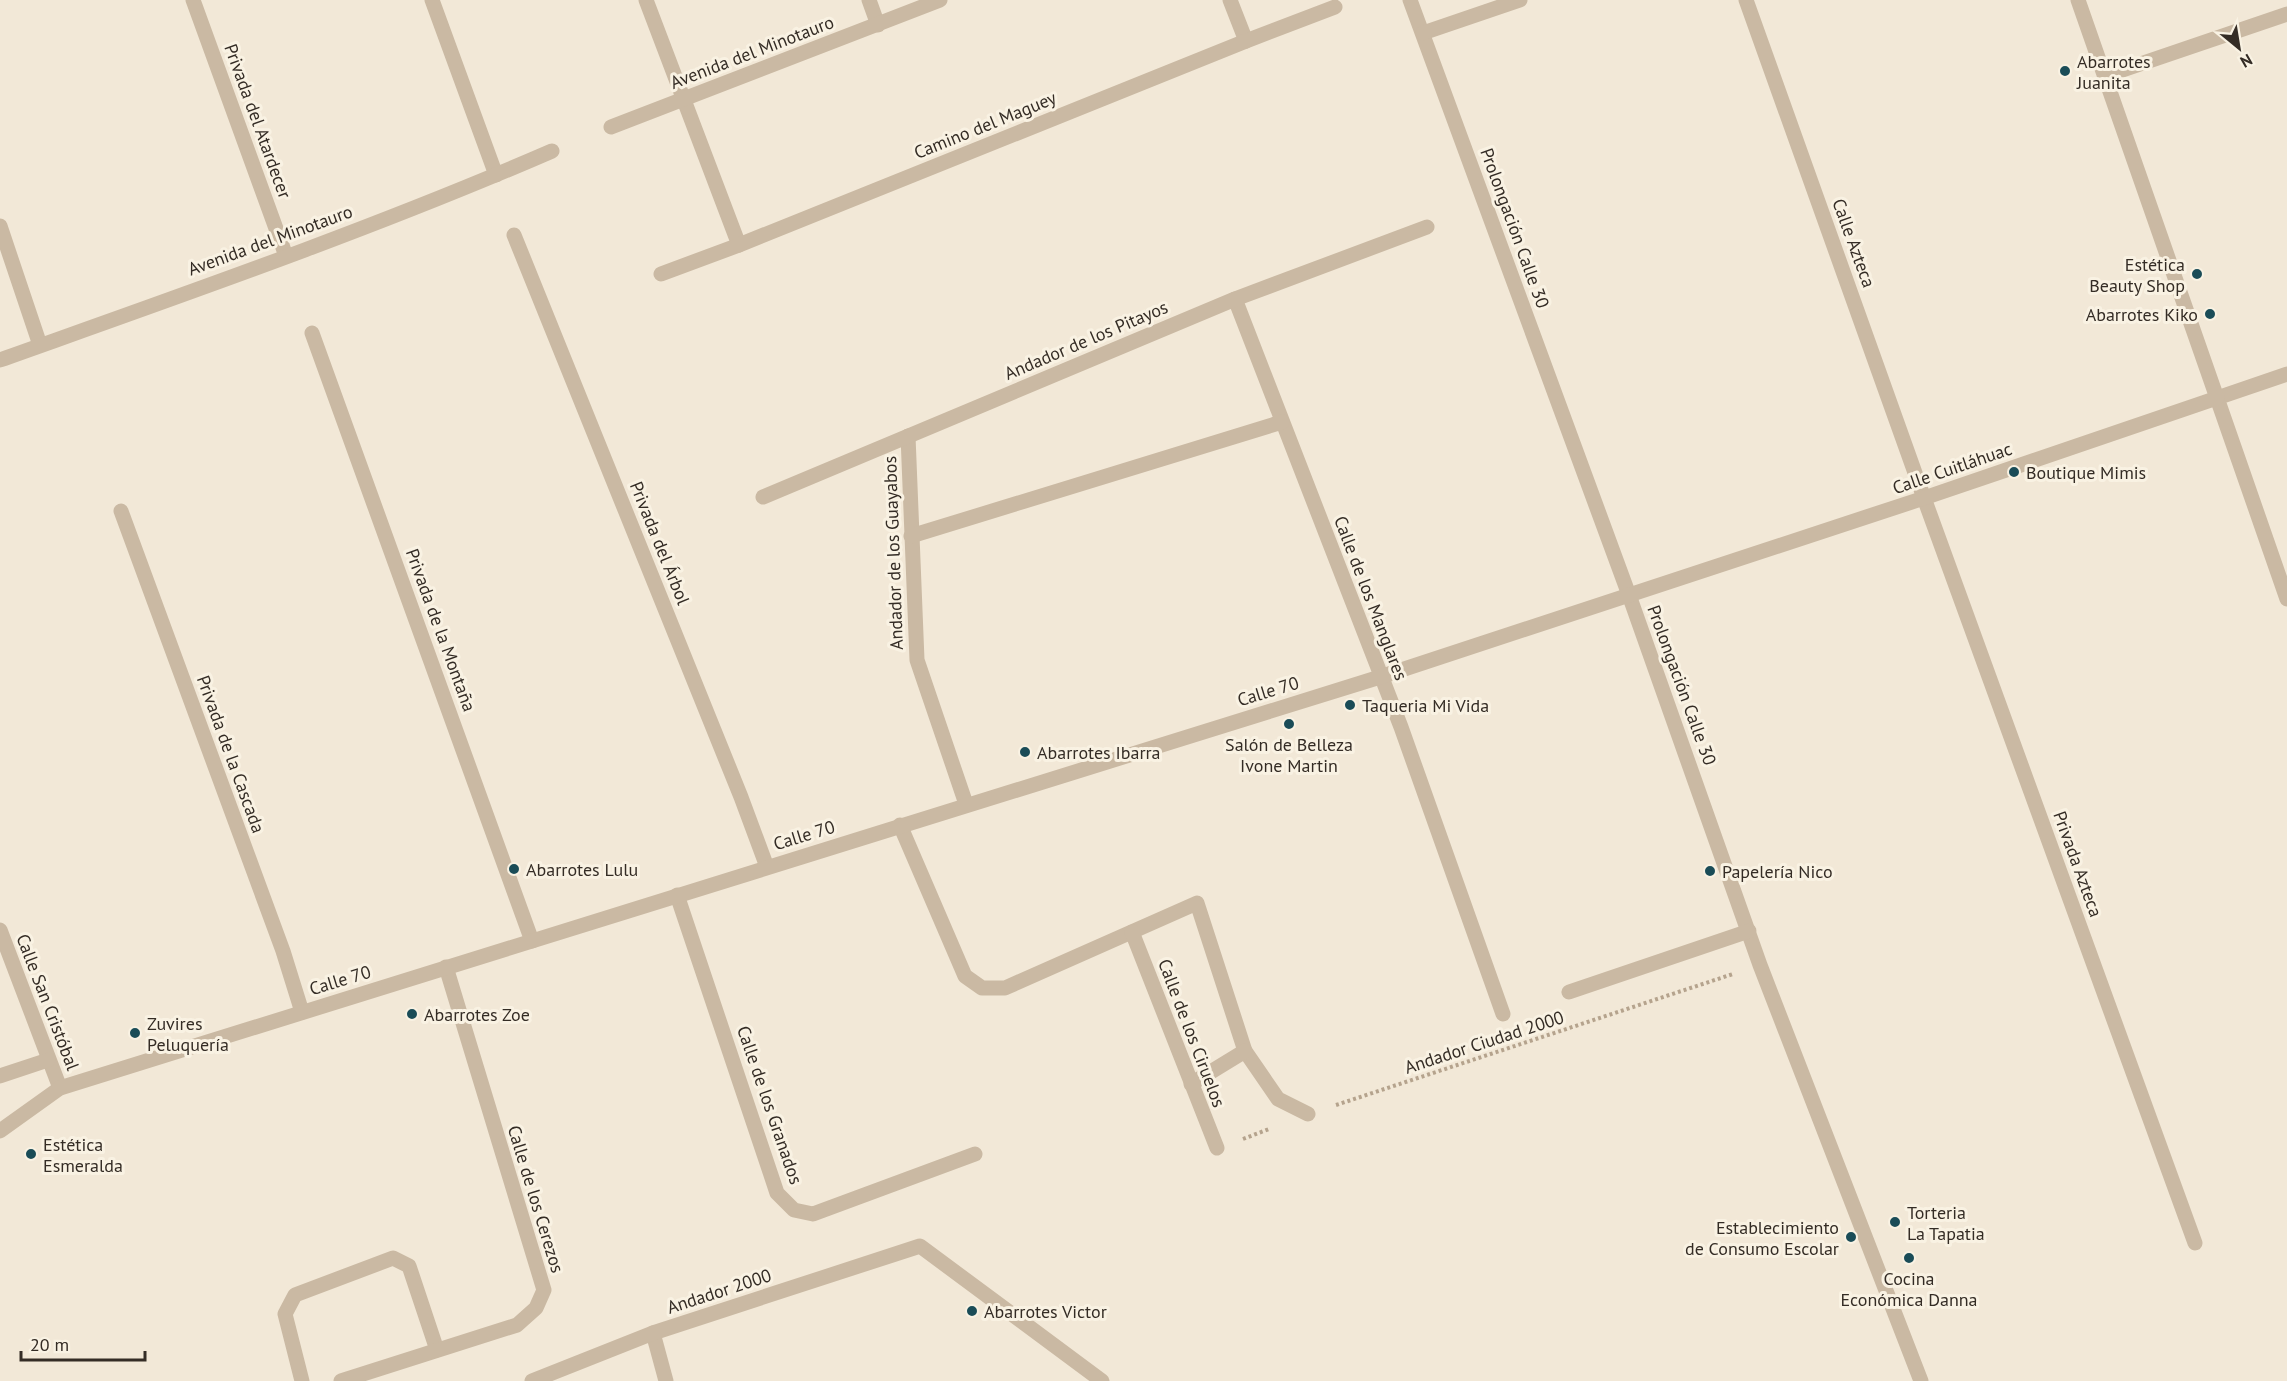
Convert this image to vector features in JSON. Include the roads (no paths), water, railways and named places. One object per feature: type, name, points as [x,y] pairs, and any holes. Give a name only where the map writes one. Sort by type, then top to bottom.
[{"type":"street","name":"Privada del Atardecer","points":[[193,0],[286,256]]},
{"type":"street","points":[[432,0],[496,175]]},
{"type":"street","points":[[646,0],[739,245]]},
{"type":"street","points":[[869,0],[878,25]]},
{"type":"street","name":"Avenida del Minotauro","points":[[610,127],[940,0]]},
{"type":"street","points":[[1230,0],[1246,41]]},
{"type":"street","name":"Prolongación Calle 30","points":[[1410,0],[1629,595],[1760,965],[1921,1381]]},
{"type":"street","points":[[1423,33],[1520,0]]},
{"type":"street","name":"Calle Azteca","points":[[1746,0],[1924,498]]},
{"type":"street","points":[[2078,0],[2287,599]]},
{"type":"street","name":"Camino del Maguey","points":[[661,274],[1335,7]]},
{"type":"street","points":[[2104,76],[2287,14]]},
{"type":"street","name":"Avenida del Minotauro","points":[[0,360],[286,256],[552,151]]},
{"type":"street","points":[[0,226],[40,345]]},
{"type":"street","name":"Andador de los Pitayos","points":[[763,497],[1235,299],[1427,227]]},
{"type":"street","name":"Privada del Árbol","points":[[514,235],[767,867]]},
{"type":"street","name":"Calle de los Manglares","points":[[1235,299],[1405,738],[1503,1014]]},
{"type":"street","name":"Privada de la Montaña","points":[[312,333],[532,941]]},
{"type":"street","name":"Calle Cuitláhuac","points":[[1629,595],[1924,498],[2287,374]]},
{"type":"street","points":[[911,536],[1282,422]]},
{"type":"street","name":"Andador de los Guayabos","points":[[908,436],[917,660],[966,804]]},
{"type":"street","name":"Privada Azteca","points":[[1924,498],[2195,1243]]},
{"type":"street","name":"Privada de la Cascada","points":[[121,511],[283,951],[302,1012]]},
{"type":"street","name":"Calle 70","points":[[0,1131],[60,1088],[966,804],[1380,677],[1629,595]]},
{"type":"street","points":[[900,825],[965,976],[982,988],[1005,988],[1197,903],[1245,1051],[1278,1099],[1308,1114]]},
{"type":"street","name":"Calle de los Granados","points":[[677,895],[777,1193],[794,1210],[813,1214],[975,1154]]},
{"type":"street","name":"Calle San Cristóbal","points":[[0,930],[60,1088]]},
{"type":"street","points":[[1569,992],[1749,931]]},
{"type":"street","name":"Calle de los Ciruelos","points":[[1132,932],[1217,1149]]},
{"type":"street","name":"Calle de los Cerezos","points":[[341,1381],[518,1325],[536,1308],[544,1290],[446,967]]},
{"type":"street","points":[[1191,1084],[1245,1051]]},
{"type":"street","points":[[0,1076],[48,1060]]},
{"type":"street","name":"Andador 2000","points":[[532,1381],[653,1333],[920,1246],[1102,1381]]},
{"type":"street","points":[[302,1381],[285,1314],[295,1295],[393,1258],[409,1266],[437,1350]]},
{"type":"street","points":[[653,1333],[666,1381]]},
{"type":"place","name":"Abarrotes Juanita","points":[[2065,71]]},
{"type":"place","name":"Estética Beauty Shop","points":[[2197,274]]},
{"type":"place","name":"Abarrotes Kiko","points":[[2210,314]]},
{"type":"place","name":"Boutique Mimis","points":[[2014,472]]},
{"type":"place","name":"Taqueria Mi Vida","points":[[1350,705]]},
{"type":"place","name":"Salón de Belleza Ivone Martin","points":[[1289,724]]},
{"type":"place","name":"Abarrotes Ibarra","points":[[1025,752]]},
{"type":"place","name":"Abarrotes Lulu","points":[[514,869]]},
{"type":"place","name":"Papelería Nico","points":[[1710,871]]},
{"type":"place","name":"Abarrotes Zoe","points":[[412,1014]]},
{"type":"place","name":"Zuvires Peluquería","points":[[135,1033]]},
{"type":"place","name":"Estética Esmeralda","points":[[31,1154]]},
{"type":"place","name":"Torteria La Tapatia","points":[[1895,1222]]},
{"type":"place","name":"Establecimiento de Consumo Escolar","points":[[1851,1237]]},
{"type":"place","name":"Cocina Económica Danna","points":[[1909,1258]]},
{"type":"place","name":"Abarrotes Victor","points":[[972,1311]]}]
